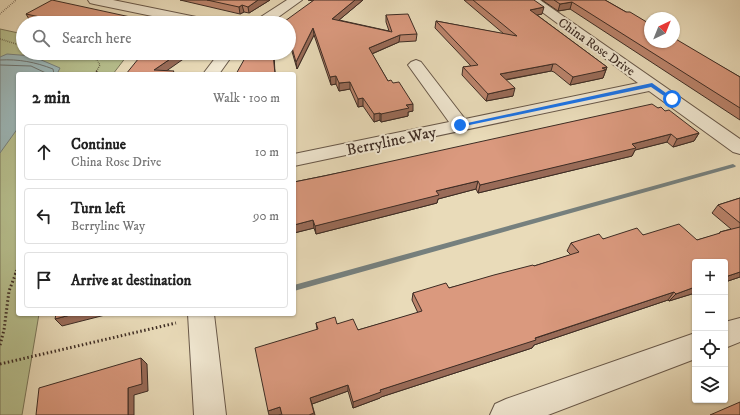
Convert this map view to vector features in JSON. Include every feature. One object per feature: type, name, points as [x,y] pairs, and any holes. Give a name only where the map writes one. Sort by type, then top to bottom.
[{"type":"street","points":[[94,0],[117,2],[176,16]]},
{"type":"street","points":[[272,16],[296,0]]},
{"type":"street","name":"China Rose Drive","points":[[532,0],[740,148]]},
{"type":"street","points":[[213,72],[222,60]]},
{"type":"street","points":[[416,65],[460,125]]},
{"type":"street","name":"Berryline Way","points":[[296,160],[652,85]]},
{"type":"street","points":[[189,318],[210,415]]},
{"type":"street","points":[[728,334],[740,330]]},
{"type":"street","points":[[506,415],[692,347]]},
{"type":"path","points":[[0,14],[16,0]]},
{"type":"path","points":[[0,39],[16,44]]},
{"type":"path","points":[[96,72],[100,65],[97,60]]},
{"type":"path","points":[[0,346],[4,330],[9,291],[16,272]]},
{"type":"path","points":[[0,364],[189,318]]},
{"type":"green space","points":[[0,29],[16,32],[16,60],[124,60],[115,72],[16,72],[16,316],[39,316],[22,415],[0,415]]},
{"type":"water","points":[[7,54],[16,55],[16,60],[41,60],[60,68],[58,72],[16,72],[16,131],[0,153],[0,57]]},
{"type":"building","points":[[52,0],[126,16],[35,16],[26,14]]},
{"type":"building","points":[[207,0],[258,0],[248,7],[242,5],[239,7]]},
{"type":"building","points":[[314,0],[355,0],[332,19],[392,32],[386,15],[408,14],[417,34],[400,35],[369,48],[388,81],[391,80],[393,83],[399,82],[413,104],[406,105],[409,108],[374,114],[363,98],[358,99],[350,82],[339,83],[336,76],[330,77],[313,28],[296,62],[296,16],[292,16]]},
{"type":"building","points":[[473,0],[534,0],[544,7],[530,10],[607,67],[602,68],[606,70],[573,77],[556,64],[553,64],[500,74],[515,88],[488,94],[463,67],[478,65],[436,21],[517,36]]},
{"type":"building","points":[[554,0],[605,0],[626,12],[630,12],[644,20],[644,47],[572,2],[560,4]]},
{"type":"building","points":[[680,42],[740,77],[740,108],[645,48],[680,48]]},
{"type":"building","points":[[137,60],[169,60],[154,70],[174,71],[173,72],[128,72]]},
{"type":"building","points":[[244,60],[274,60],[275,72],[237,72]]},
{"type":"building","points":[[652,104],[658,108],[661,107],[665,111],[669,110],[699,133],[677,139],[671,134],[632,144],[636,148],[480,185],[478,181],[436,191],[439,195],[315,226],[313,220],[296,224],[296,182]]},
{"type":"building","points":[[740,198],[740,223],[718,205]]},
{"type":"building","points":[[679,224],[697,240],[740,227],[740,272],[728,276],[728,259],[692,259],[692,288],[676,294],[674,292],[535,338],[536,340],[380,390],[381,392],[353,402],[348,385],[310,398],[314,413],[309,415],[282,415],[280,407],[268,411],[255,348],[318,329],[316,323],[335,317],[337,324],[353,319],[358,330],[422,311],[413,293],[446,283],[449,288],[494,275],[534,266],[579,252],[571,243],[599,234],[603,239],[637,228],[643,235]]},
{"type":"building","points":[[56,316],[66,316],[55,319]]},
{"type":"building","points":[[141,358],[142,384],[128,388],[128,415],[36,415],[39,388]]},
{"type":"building","points":[[740,402],[740,415],[710,415]]},
{"type":"waterway","points":[[296,287],[733,166]]},
{"type":"route","points":[[460,125],[652,85],[672,99]]}]
